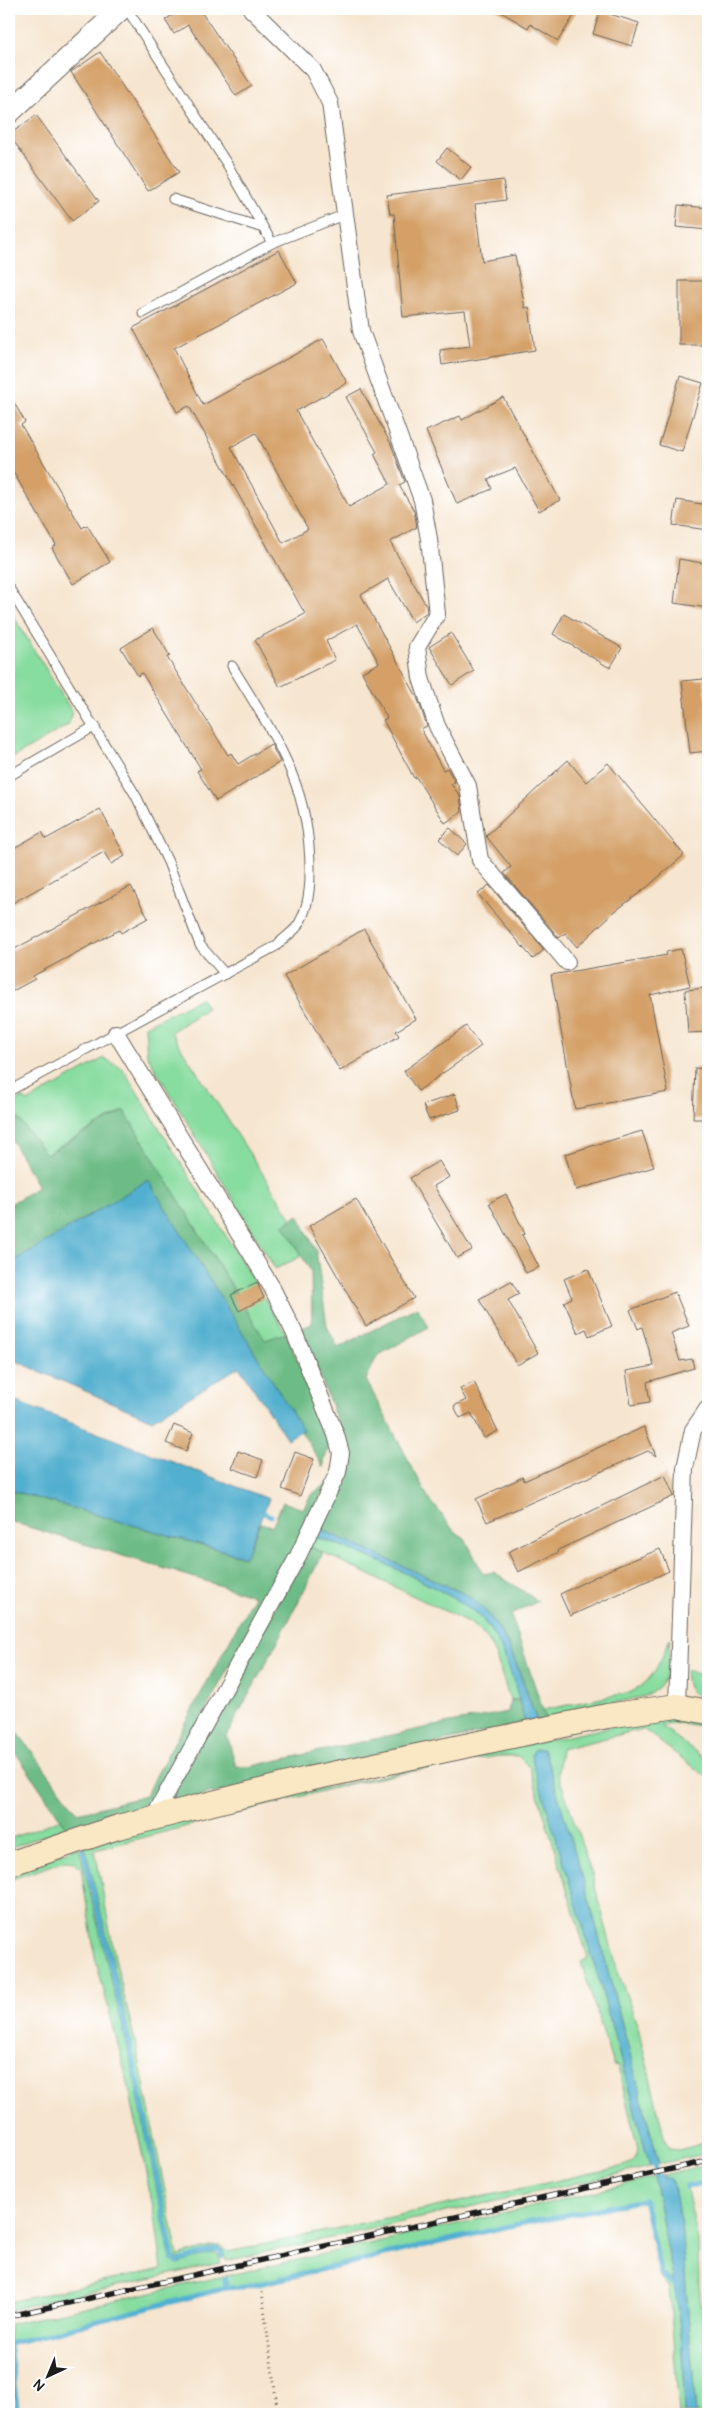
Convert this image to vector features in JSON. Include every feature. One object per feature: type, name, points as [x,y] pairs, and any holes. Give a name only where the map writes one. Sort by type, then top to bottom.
[{"type":"main road","points":[[9,1864],[118,1827],[308,1779],[607,1716],[677,1706],[708,1712]]},
{"type":"street","points":[[9,113],[121,9]]},
{"type":"street","points":[[251,9],[313,70],[330,103],[361,332],[422,500],[429,539],[437,614],[417,647],[421,678],[437,726],[468,786],[480,860],[567,962]]},
{"type":"street","points":[[116,1033],[271,1286],[294,1332],[336,1435],[341,1453],[338,1472],[298,1556],[152,1818]]},
{"type":"street","points":[[677,1706],[685,1468],[693,1430],[708,1408]]},
{"type":"lane","points":[[127,9],[227,164],[272,243]]},
{"type":"lane","points":[[173,199],[263,228]]},
{"type":"lane","points":[[143,313],[272,243],[346,214]]},
{"type":"lane","points":[[9,588],[136,796],[168,862],[200,945],[225,974]]},
{"type":"lane","points":[[9,1091],[276,946],[297,927],[310,894],[310,854],[305,814],[296,782],[276,739],[232,666]]},
{"type":"lane","points":[[9,776],[94,726]]},
{"type":"path","points":[[262,2292],[278,2414]]},
{"type":"green space","points":[[9,609],[73,713],[68,725],[9,760]]},
{"type":"green space","points":[[201,998],[207,1008],[171,1032],[292,1219],[284,1225],[302,1256],[275,1269],[147,1055],[145,1026]]},
{"type":"green space","points":[[104,1058],[123,1069],[286,1333],[265,1341],[124,1111],[46,1154],[9,1107],[23,1097],[27,1102]]},
{"type":"green space","points":[[9,1107],[46,1154],[124,1111],[265,1340],[286,1333],[323,1420],[329,1444],[323,1467],[148,1181],[9,1264],[9,1205],[38,1187],[9,1135]]},
{"type":"green space","points":[[298,1215],[316,1250],[327,1326],[338,1348],[417,1307],[429,1327],[377,1356],[366,1380],[428,1497],[454,1531],[465,1538],[483,1574],[494,1572],[538,1601],[511,1615],[546,1719],[537,1721],[511,1651],[492,1619],[479,1605],[465,1594],[318,1528],[341,1483],[349,1453],[302,1328],[312,1324],[311,1272],[284,1225]]},
{"type":"green space","points":[[330,1481],[155,1803],[146,1810],[67,1828],[9,1743],[9,1721],[78,1813],[145,1796],[254,1596],[9,1521],[9,1490],[245,1557],[260,1523],[272,1526],[283,1502],[303,1509],[311,1495]]},
{"type":"green space","points":[[314,1537],[352,1550],[403,1572],[453,1598],[471,1610],[483,1620],[501,1648],[510,1668],[519,1700],[510,1700],[496,1657],[487,1638],[470,1623],[309,1546]]},
{"type":"green space","points":[[309,1546],[323,1553],[227,1735],[236,1766],[248,1767],[424,1728],[508,1712],[510,1700],[519,1700],[525,1723],[175,1802],[170,1798]]},
{"type":"green space","points":[[670,1638],[667,1672],[660,1686],[654,1691],[645,1696],[546,1719],[543,1710],[631,1692],[639,1688],[656,1669]]},
{"type":"green space","points":[[686,1670],[708,1677],[708,1700],[690,1690],[686,1683]]},
{"type":"green space","points":[[652,1718],[708,1718],[708,1727],[679,1723],[661,1726],[708,1761],[708,1778],[643,1729],[561,1749],[558,1773],[592,1875],[618,1972],[638,2027],[665,2140],[669,2149],[679,2150],[708,2142],[708,2153],[659,2164],[589,1899],[543,1749],[531,1755],[595,1966],[650,2167],[226,2261],[223,2250],[217,2247],[181,2259],[174,2257],[133,2051],[85,1846],[198,1815]],"holes":[[[498,1756],[518,1756],[530,1768],[588,1958],[581,1962],[613,2065],[618,2066],[638,2149],[636,2158],[624,2166],[229,2252],[220,2246],[214,2246],[178,2256],[138,2054],[115,1958],[95,1850],[349,1784]]]},
{"type":"green space","points":[[61,1819],[67,1828],[9,1848],[9,1839]]},
{"type":"green space","points":[[79,1847],[131,2062],[171,2261],[178,2264],[214,2252],[218,2254],[221,2263],[9,2310],[9,2302],[162,2269],[156,2223],[128,2083],[95,1957],[81,1868],[74,1862],[65,1861],[9,1880],[9,1871]]},
{"type":"green space","points":[[708,2164],[708,2180],[686,2185],[698,2240],[699,2285],[708,2371],[708,2414],[696,2414],[681,2223],[676,2206],[675,2189],[663,2175]]},
{"type":"green space","points":[[654,2177],[674,2283],[662,2274],[644,2199],[513,2224],[246,2285],[226,2287],[225,2276],[524,2209]]},
{"type":"green space","points":[[224,2276],[225,2287],[9,2343],[9,2324]]},
{"type":"green space","points":[[659,2276],[675,2285],[681,2335],[685,2414],[679,2414],[669,2288]]},
{"type":"water","points":[[148,1180],[303,1430],[287,1439],[239,1367],[152,1420],[9,1358],[9,1264]]},
{"type":"water","points":[[9,1399],[269,1499],[245,1557],[9,1490]]},
{"type":"water","points":[[318,1528],[465,1594],[479,1605],[502,1634],[518,1668],[537,1721],[525,1723],[505,1657],[484,1621],[454,1598],[404,1573],[352,1550],[314,1537]]},
{"type":"water","points":[[535,1749],[543,1749],[546,1755],[589,1899],[659,2164],[650,2167],[595,1966],[533,1763],[531,1755]]},
{"type":"water","points":[[663,2175],[663,2178],[669,2178],[674,2187],[681,2223],[696,2414],[685,2414],[681,2335],[674,2284],[654,2177]]},
{"type":"building","points":[[182,9],[199,9],[252,86],[236,96],[188,25],[174,34],[165,20]]},
{"type":"building","points":[[496,9],[578,9],[558,41],[530,24],[528,28]]},
{"type":"building","points":[[600,11],[639,23],[632,46],[593,34]]},
{"type":"building","points":[[100,52],[179,172],[148,191],[71,72]]},
{"type":"building","points":[[36,115],[99,201],[72,221],[9,135]]},
{"type":"building","points":[[447,148],[471,167],[461,180],[437,161]]},
{"type":"building","points":[[503,180],[506,200],[475,204],[482,261],[515,255],[525,308],[529,307],[535,350],[442,365],[440,350],[470,346],[465,311],[403,317],[394,214],[390,214],[387,195]]},
{"type":"building","points":[[678,205],[708,208],[708,230],[676,227]]},
{"type":"building","points":[[279,250],[297,283],[174,348],[203,405],[323,339],[347,383],[296,411],[349,507],[390,484],[374,454],[377,452],[346,397],[361,389],[391,444],[405,482],[399,485],[414,511],[417,527],[390,542],[426,605],[427,612],[413,622],[388,579],[361,595],[417,697],[427,726],[421,729],[443,770],[447,768],[455,782],[451,784],[460,796],[462,812],[445,823],[416,777],[414,778],[383,720],[387,718],[362,672],[379,663],[357,624],[326,641],[335,660],[280,687],[255,640],[305,614],[189,406],[177,412],[133,328]],"holes":[[[256,433],[308,529],[283,543],[231,447]]]},
{"type":"building","points":[[679,281],[708,281],[708,345],[679,345]]},
{"type":"building","points":[[680,376],[703,383],[682,452],[659,445]]},
{"type":"building","points":[[9,394],[25,422],[21,425],[82,528],[87,525],[110,562],[73,584],[52,548],[56,545],[9,465]]},
{"type":"building","points":[[503,397],[560,500],[539,511],[515,468],[488,479],[492,489],[457,504],[426,431],[460,416],[462,420]]},
{"type":"building","points":[[677,500],[708,505],[708,530],[673,525]]},
{"type":"building","points":[[679,559],[708,564],[708,608],[674,603]]},
{"type":"building","points":[[564,614],[622,648],[610,668],[553,634]]},
{"type":"building","points":[[153,628],[170,656],[167,657],[228,755],[231,753],[238,764],[271,744],[280,762],[216,801],[197,771],[201,769],[142,673],[138,676],[121,648]]},
{"type":"building","points":[[451,633],[474,671],[452,685],[429,647]]},
{"type":"building","points":[[704,679],[708,712],[708,751],[690,753],[682,681]]},
{"type":"building","points":[[568,760],[586,782],[608,763],[684,855],[646,888],[614,912],[577,947],[565,933],[559,938],[504,873],[511,867],[486,836]]},
{"type":"building","points":[[100,809],[125,856],[111,864],[104,852],[9,905],[9,851],[42,832],[46,839]]},
{"type":"building","points":[[450,828],[467,844],[457,856],[439,839]]},
{"type":"building","points":[[489,885],[544,950],[533,959],[478,894]]},
{"type":"building","points":[[131,886],[148,918],[121,933],[119,930],[33,976],[35,979],[9,993],[9,952]]},
{"type":"building","points":[[364,929],[416,1019],[396,1031],[399,1036],[340,1071],[284,976]]},
{"type":"building","points":[[681,949],[690,986],[650,995],[668,1092],[575,1109],[551,975],[667,955],[666,952]]},
{"type":"building","points":[[705,988],[708,1032],[688,1033],[685,990]]},
{"type":"building","points":[[466,1026],[481,1046],[418,1091],[404,1071]]},
{"type":"building","points":[[695,1068],[708,1069],[708,1119],[693,1119]]},
{"type":"building","points":[[455,1094],[460,1110],[429,1120],[423,1105]]},
{"type":"building","points":[[642,1131],[654,1167],[576,1190],[565,1154]]},
{"type":"building","points":[[439,1161],[449,1177],[434,1186],[472,1250],[457,1258],[410,1178]]},
{"type":"building","points":[[506,1194],[525,1234],[522,1235],[539,1267],[526,1273],[489,1203]]},
{"type":"building","points":[[356,1199],[414,1298],[366,1326],[309,1226]]},
{"type":"building","points":[[588,1269],[612,1326],[589,1336],[586,1329],[578,1333],[564,1302],[572,1298],[564,1279]]},
{"type":"building","points":[[511,1281],[519,1294],[508,1300],[538,1353],[517,1365],[479,1299]]},
{"type":"building","points":[[257,1282],[264,1298],[239,1311],[231,1295]]},
{"type":"building","points":[[675,1292],[689,1326],[671,1333],[680,1361],[692,1359],[694,1368],[647,1382],[650,1402],[631,1405],[626,1371],[654,1366],[642,1327],[638,1329],[630,1310]]},
{"type":"building","points":[[474,1382],[498,1431],[484,1438],[471,1413],[460,1418],[454,1406],[466,1400],[460,1389]]},
{"type":"building","points":[[174,1425],[193,1433],[186,1451],[166,1443]]},
{"type":"building","points":[[644,1427],[656,1456],[648,1451],[487,1522],[476,1499],[523,1477],[524,1481]]},
{"type":"building","points":[[238,1451],[263,1460],[257,1477],[232,1468]]},
{"type":"building","points":[[295,1452],[314,1459],[300,1496],[282,1489]]},
{"type":"building","points":[[665,1475],[674,1496],[558,1550],[559,1552],[518,1572],[508,1552]]},
{"type":"building","points":[[660,1549],[669,1571],[570,1616],[560,1594],[613,1568]]},
{"type":"waterway","points":[[264,1513],[271,1516]]},
{"type":"waterway","points":[[83,1849],[134,2064],[173,2259],[177,2262],[216,2249],[221,2251],[222,2257]]},
{"type":"waterway","points":[[652,2159],[659,2182]]},
{"type":"waterway","points":[[686,2187],[708,2182]]},
{"type":"waterway","points":[[9,2344],[226,2288],[246,2287],[514,2225],[644,2200],[661,2275],[674,2284]]},
{"type":"waterway","points":[[225,2279],[226,2288]]},
{"type":"waterway","points":[[9,2344],[18,2414]]},
{"type":"railway","points":[[9,2316],[708,2161]]}]
